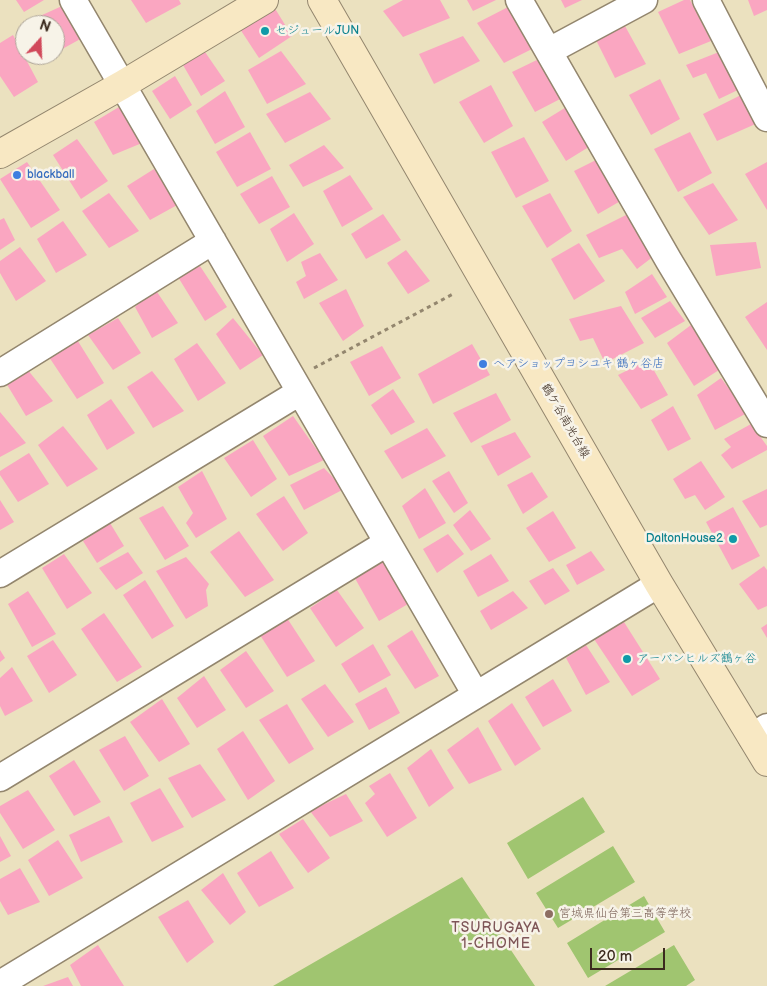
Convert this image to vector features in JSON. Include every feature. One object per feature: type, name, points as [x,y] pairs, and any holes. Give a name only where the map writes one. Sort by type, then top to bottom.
[{"type":"street","points":[[73,0],[476,695]]},
{"type":"street","points":[[0,154],[122,85],[264,0]]},
{"type":"street","name":"鶴ケ谷南光台線","points":[[322,0],[659,584],[759,732],[767,762]]},
{"type":"street","points":[[519,0],[669,261],[767,424]]},
{"type":"street","points":[[549,51],[644,0]]},
{"type":"street","points":[[706,0],[767,118]]},
{"type":"street","points":[[0,373],[212,241]]},
{"type":"street","points":[[0,574],[296,385]]},
{"type":"street","points":[[4,769],[388,543]]},
{"type":"street","points":[[0,984],[659,584]]},
{"type":"path","points":[[296,385],[453,294]]},
{"type":"green space","points":[[583,797],[605,832],[528,879],[507,843]]},
{"type":"green space","points":[[613,846],[635,882],[558,928],[536,893]]},
{"type":"green space","points":[[462,877],[535,986],[273,986]]},
{"type":"green space","points":[[644,896],[665,932],[588,978],[567,943]]},
{"type":"green space","points":[[674,945],[695,980],[686,986],[605,986]]},
{"type":"building","points":[[16,0],[44,0],[24,12]]},
{"type":"building","points":[[131,0],[179,0],[181,4],[146,23]]},
{"type":"building","points":[[403,0],[440,0],[450,18],[403,37],[383,11]]},
{"type":"building","points":[[467,0],[496,0],[473,11]]},
{"type":"building","points":[[561,0],[582,0],[565,8]]},
{"type":"building","points":[[684,0],[690,0],[711,41],[679,54],[658,12]]},
{"type":"building","points":[[748,0],[767,0],[767,10],[754,16]]},
{"type":"building","points":[[62,6],[84,37],[65,47],[65,15],[42,15]]},
{"type":"building","points":[[510,6],[534,48],[504,63],[477,23]]},
{"type":"building","name":"セジュールJUN","points":[[274,7],[292,36],[259,58],[238,26]]},
{"type":"building","points":[[625,26],[646,64],[615,78],[595,38]]},
{"type":"building","points":[[13,35],[15,39],[15,65],[29,65],[38,82],[14,97],[0,76],[0,43]]},
{"type":"building","points":[[463,36],[480,61],[434,84],[419,54]]},
{"type":"building","points":[[281,51],[306,84],[267,104],[248,70]]},
{"type":"building","points":[[205,52],[225,81],[201,96],[183,65]]},
{"type":"building","points":[[719,52],[742,88],[719,99],[706,73],[693,78],[686,65]]},
{"type":"building","points":[[541,58],[564,97],[535,112],[512,72]]},
{"type":"building","points":[[175,76],[192,105],[170,119],[152,91]]},
{"type":"building","points":[[660,79],[680,119],[651,135],[629,95]]},
{"type":"building","points":[[491,85],[513,126],[484,143],[459,102]]},
{"type":"building","points":[[225,91],[245,127],[215,144],[196,111]]},
{"type":"building","points":[[310,92],[331,119],[285,143],[266,114]]},
{"type":"building","points":[[743,94],[760,122],[717,141],[703,114]]},
{"type":"building","points":[[568,106],[592,145],[566,161],[542,122]]},
{"type":"building","points":[[119,107],[142,143],[113,155],[94,122]]},
{"type":"building","points":[[250,132],[271,169],[237,187],[216,152]]},
{"type":"building","points":[[690,132],[712,173],[678,192],[654,149]]},
{"type":"building","points":[[524,137],[549,181],[516,198],[491,152]]},
{"type":"building","points":[[77,139],[108,181],[81,199],[53,155]]},
{"type":"building","points":[[324,145],[344,168],[303,187],[289,165]]},
{"type":"building","points":[[600,158],[624,199],[598,214],[574,171]]},
{"type":"building","points":[[27,162],[60,210],[31,228],[0,179]]},
{"type":"building","points":[[767,162],[767,210],[745,174]]},
{"type":"building","points":[[154,169],[179,204],[150,220],[127,186]]},
{"type":"building","points":[[350,175],[373,209],[342,227],[323,191]]},
{"type":"building","points":[[272,176],[290,207],[259,224],[240,194]]},
{"type":"building","points":[[713,183],[738,220],[709,235],[683,197]]},
{"type":"building","points":[[109,193],[139,231],[109,248],[82,211]]},
{"type":"building","points":[[550,193],[572,231],[547,248],[522,206]]},
{"type":"building","points":[[294,213],[314,244],[287,262],[270,229]]},
{"type":"building","points":[[630,213],[654,256],[637,269],[622,249],[599,258],[586,235]]},
{"type":"building","points":[[383,214],[401,240],[366,259],[351,234]]},
{"type":"building","points":[[4,218],[15,240],[0,250],[0,220]]},
{"type":"building","points":[[63,221],[87,255],[56,273],[37,239]]},
{"type":"building","points":[[756,242],[761,268],[716,276],[710,245]]},
{"type":"building","points":[[579,243],[605,281],[574,300],[551,259]]},
{"type":"building","points":[[20,247],[46,281],[16,301],[0,273],[0,261]]},
{"type":"building","points":[[406,250],[430,281],[408,294],[387,263]]},
{"type":"building","points":[[320,253],[338,280],[304,299],[296,282],[306,276],[301,262]]},
{"type":"building","points":[[200,266],[227,307],[205,321],[178,277]]},
{"type":"building","points":[[652,274],[667,297],[635,314],[625,292]]},
{"type":"building","points":[[155,289],[178,323],[152,338],[135,307]]},
{"type":"building","points":[[346,289],[364,326],[343,341],[319,303]]},
{"type":"building","points":[[670,301],[685,321],[655,338],[641,318]]},
{"type":"building","points":[[767,302],[767,350],[745,317]]},
{"type":"building","points":[[621,306],[644,343],[605,363],[593,338],[580,341],[569,319]]},
{"type":"building","points":[[118,318],[141,353],[113,370],[88,335]]},
{"type":"building","points":[[233,318],[263,355],[240,370],[216,334]]},
{"type":"building","points":[[691,325],[719,370],[694,386],[667,343]]},
{"type":"building","points":[[76,338],[104,383],[77,399],[49,357]]},
{"type":"building","points":[[197,343],[226,383],[198,401],[174,359]]},
{"type":"building","points":[[472,344],[490,375],[433,404],[418,374]]},
{"type":"building","points":[[382,346],[401,378],[369,396],[350,362]]},
{"type":"building","points":[[648,360],[668,395],[641,409],[618,375]]},
{"type":"building","points":[[27,369],[53,401],[26,416],[6,383]]},
{"type":"building","points":[[152,371],[184,411],[153,428],[127,387]]},
{"type":"building","points":[[721,378],[747,413],[715,430],[697,395]]},
{"type":"building","points":[[393,389],[415,422],[391,435],[371,405]]},
{"type":"building","points":[[496,393],[511,420],[471,443],[453,413]]},
{"type":"building","points":[[111,399],[135,433],[107,450],[87,415]]},
{"type":"building","points":[[673,406],[691,439],[668,451],[651,420]]},
{"type":"building","points":[[0,412],[26,443],[0,457]]},
{"type":"building","points":[[293,416],[324,460],[289,476],[263,436]]},
{"type":"building","points":[[751,424],[767,446],[767,450],[732,469],[721,455],[731,447],[724,439]]},
{"type":"building","points":[[63,426],[98,469],[67,487],[38,445]]},
{"type":"building","points":[[427,428],[446,456],[402,479],[384,451]]},
{"type":"building","points":[[515,432],[531,457],[498,476],[481,446]]},
{"type":"building","points":[[253,440],[277,479],[251,497],[224,458]]},
{"type":"building","points":[[29,453],[49,484],[18,502],[0,475],[0,471]]},
{"type":"building","points":[[701,461],[725,497],[705,510],[695,495],[685,499],[673,479]]},
{"type":"building","points":[[324,468],[344,489],[304,510],[290,485]]},
{"type":"building","points":[[202,471],[227,519],[196,538],[186,523],[193,513],[178,487]]},
{"type":"building","points":[[449,471],[468,503],[454,513],[432,481]]},
{"type":"building","points":[[532,472],[548,497],[523,514],[507,485]]},
{"type":"building","points":[[425,488],[446,523],[419,539],[402,506]]},
{"type":"building","points":[[767,489],[767,525],[760,528],[742,501]]},
{"type":"building","points":[[284,496],[308,533],[283,551],[256,514]]},
{"type":"building","points":[[0,500],[14,522],[0,530]]},
{"type":"building","points":[[163,506],[189,546],[165,560],[139,518]]},
{"type":"building","name":"DaltonHouse2","points":[[733,507],[760,556],[732,570],[706,522]]},
{"type":"building","points":[[470,510],[491,539],[471,551],[453,525]]},
{"type":"building","points":[[553,511],[576,548],[549,562],[526,528]]},
{"type":"building","points":[[110,523],[124,546],[97,563],[83,541]]},
{"type":"building","points":[[239,531],[274,580],[245,597],[210,552]]},
{"type":"building","points":[[448,534],[464,554],[437,573],[423,549]]},
{"type":"building","points":[[591,551],[605,570],[577,585],[566,565]]},
{"type":"building","points":[[128,552],[143,573],[116,590],[99,568]]},
{"type":"building","points":[[64,554],[92,593],[67,609],[42,568]]},
{"type":"building","points":[[491,554],[509,581],[478,597],[463,571]]},
{"type":"building","points":[[186,557],[209,584],[206,590],[208,606],[186,619],[156,571]]},
{"type":"building","points":[[380,558],[408,604],[379,621],[352,573]]},
{"type":"building","points":[[764,566],[767,570],[767,606],[758,610],[739,584]]},
{"type":"building","points":[[553,568],[570,591],[545,605],[529,581]]},
{"type":"building","points":[[145,580],[174,626],[152,639],[123,595]]},
{"type":"building","points":[[337,590],[364,628],[336,647],[310,608]]},
{"type":"building","points":[[28,591],[56,634],[32,647],[8,604]]},
{"type":"building","points":[[513,591],[528,608],[491,630],[480,611]]},
{"type":"building","points":[[104,613],[142,667],[117,682],[81,629]]},
{"type":"building","points":[[287,618],[315,661],[287,677],[260,635]]},
{"type":"building","name":"アーバンヒルズ鶴ヶ谷","points":[[624,622],[660,679],[632,696],[594,639]]},
{"type":"building","points":[[767,624],[767,638],[761,628]]},
{"type":"building","points":[[412,630],[439,676],[415,689],[387,646]]},
{"type":"building","points":[[53,640],[77,675],[49,693],[27,656]]},
{"type":"building","points":[[373,644],[391,675],[359,693],[341,664]]},
{"type":"building","points":[[586,645],[610,682],[586,695],[566,658]]},
{"type":"building","points":[[0,650],[5,658],[0,662]]},
{"type":"building","points":[[246,651],[274,691],[246,708],[220,670]]},
{"type":"building","points":[[12,667],[33,701],[5,716],[0,706],[0,678]]},
{"type":"building","points":[[204,676],[226,710],[197,728],[177,698]]},
{"type":"building","points":[[553,679],[572,711],[543,727],[525,697]]},
{"type":"building","points":[[325,684],[354,722],[328,737],[301,699]]},
{"type":"building","points":[[386,687],[400,713],[369,730],[355,704]]},
{"type":"building","points":[[162,699],[190,744],[159,762],[130,722]]},
{"type":"building","points":[[512,703],[541,749],[515,766],[488,721]]},
{"type":"building","points":[[287,704],[314,749],[289,764],[259,720]]},
{"type":"building","points":[[478,727],[502,770],[469,784],[447,750]]},
{"type":"building","points":[[243,731],[275,781],[248,800],[217,749]]},
{"type":"building","points":[[125,736],[149,776],[124,791],[99,750]]},
{"type":"building","points":[[431,749],[454,788],[429,807],[407,768]]},
{"type":"building","points":[[74,760],[101,802],[74,816],[49,776]]},
{"type":"building","points":[[200,764],[226,800],[192,818],[168,778]]},
{"type":"building","points":[[390,773],[417,818],[387,837],[365,803],[375,794],[369,786]]},
{"type":"building","points":[[160,788],[184,827],[152,842],[130,803]]},
{"type":"building","points":[[28,790],[55,830],[23,849],[0,813],[0,806]]},
{"type":"building","points":[[346,794],[363,821],[330,837],[310,811]]},
{"type":"building","points":[[109,816],[123,842],[81,862],[69,835]]},
{"type":"building","points":[[303,819],[330,858],[308,873],[279,834]]},
{"type":"building","points":[[0,836],[11,856],[0,862]]},
{"type":"building","points":[[58,840],[83,878],[49,896],[28,860]]},
{"type":"building","points":[[271,851],[294,888],[259,907],[237,873]]},
{"type":"building","points":[[20,868],[40,902],[8,915],[0,901],[0,879]]},
{"type":"building","points":[[223,873],[246,912],[230,925],[201,890]]},
{"type":"building","points":[[188,900],[214,942],[187,963],[158,917]]},
{"type":"building","points":[[98,945],[124,986],[81,986],[70,965]]},
{"type":"building","points":[[68,977],[73,986],[43,986]]},
{"type":"place","name":"セジュールJUN","points":[[265,31]]},
{"type":"place","name":"blackball","points":[[17,175]]},
{"type":"place","name":"ヘアショップヨシユキ 鶴ヶ谷店","points":[[483,364]]},
{"type":"place","name":"DaltonHouse2","points":[[733,539]]},
{"type":"place","name":"アーバンヒルズ鶴ヶ谷","points":[[627,659]]},
{"type":"place","name":"宮城県仙台第三高等学校","points":[[549,914]]},
{"type":"district","name":"TSURUGAYA 1-CHOME","points":[[496,936]]}]
